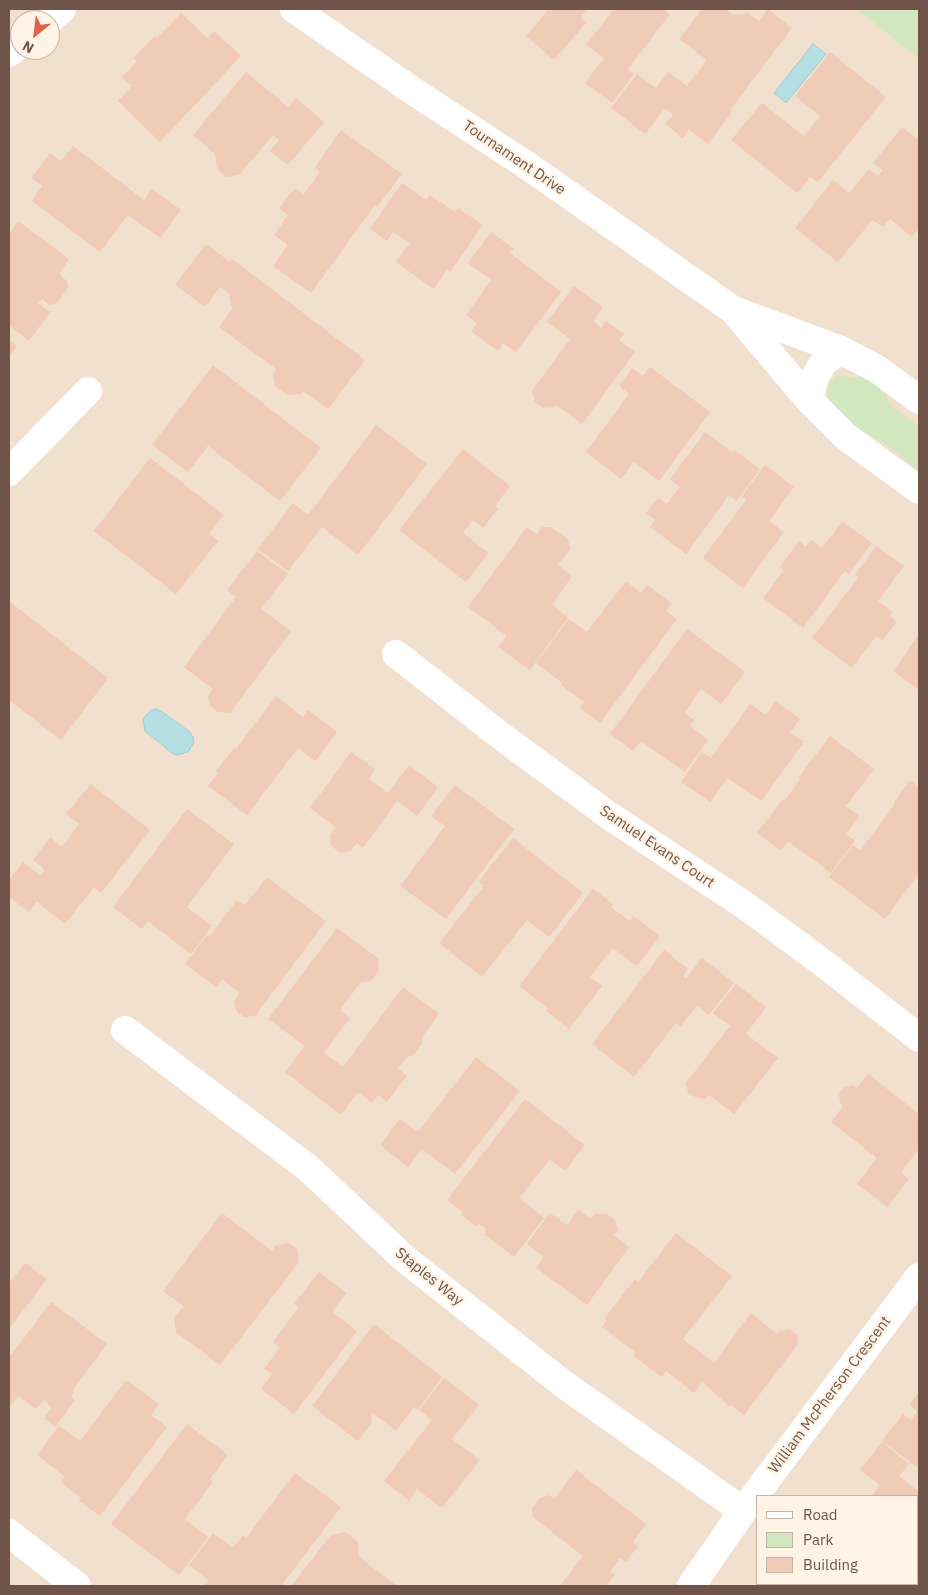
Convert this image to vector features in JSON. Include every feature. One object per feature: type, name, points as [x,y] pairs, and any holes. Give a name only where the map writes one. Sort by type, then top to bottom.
[{"type":"street","name":"Tournament Drive","points":[[294,9],[412,91],[528,166],[733,310],[809,400],[845,436],[919,490]]},
{"type":"street","name":"Tournament Drive","points":[[733,310],[841,350],[877,369],[919,400]]},
{"type":"street","points":[[809,400],[814,379],[823,363],[841,350]]},
{"type":"street","points":[[9,472],[88,391]]},
{"type":"street","name":"Samuel Evans Court","points":[[396,654],[501,736],[611,817],[743,904],[804,948],[919,1038]]},
{"type":"street","name":"Staples Way","points":[[125,1030],[308,1168],[405,1258],[562,1383],[743,1511]]},
{"type":"street","name":"William McPherson Crescent","points":[[691,1586],[743,1511],[919,1278]]},
{"type":"street","points":[[9,1533],[77,1586]]},
{"type":"shaded area","points":[[9,9],[919,9],[919,1586],[9,1586]]},
{"type":"green space","points":[[857,9],[919,9],[919,59]]},
{"type":"green space","points":[[836,376],[863,377],[874,380],[881,385],[894,408],[919,427],[919,471],[883,442],[839,419],[828,400],[827,391],[830,382]]},
{"type":"water","points":[[813,44],[826,54],[786,103],[774,93]]},
{"type":"water","points":[[157,709],[189,731],[194,742],[188,752],[177,755],[172,753],[145,731],[143,720],[151,710]]},
{"type":"building","points":[[549,9],[587,9],[580,17],[586,23],[554,60],[526,36]]},
{"type":"building","points":[[614,9],[667,9],[665,11],[670,14],[628,69],[634,74],[612,103],[585,83],[604,58],[586,45]]},
{"type":"building","points":[[702,9],[725,9],[733,15],[749,13],[759,21],[768,9],[792,28],[730,110],[732,112],[708,144],[689,129],[683,138],[665,124],[673,115],[665,108],[645,134],[611,108],[637,74],[656,88],[668,72],[687,86],[707,60],[679,39]]},
{"type":"building","points":[[181,13],[207,38],[214,31],[241,56],[160,142],[118,101],[132,86],[122,77],[137,61],[133,58],[155,36],[157,38]]},
{"type":"building","points":[[830,52],[886,97],[818,182],[810,177],[797,193],[731,140],[762,103],[804,136],[820,116],[795,96]]},
{"type":"building","points":[[246,72],[288,107],[296,98],[324,122],[288,165],[270,151],[279,140],[273,135],[239,175],[226,177],[217,169],[215,154],[193,135]]},
{"type":"building","points":[[902,127],[919,140],[919,228],[912,237],[890,219],[883,227],[872,220],[838,262],[795,228],[833,180],[849,193],[869,169],[878,176],[883,170],[873,163]]},
{"type":"building","points":[[341,130],[402,174],[377,207],[375,205],[311,293],[273,266],[288,245],[274,235],[288,215],[279,208],[295,188],[304,194],[320,172],[315,167]]},
{"type":"building","points":[[73,146],[144,200],[152,189],[181,210],[160,238],[128,215],[100,252],[32,201],[42,186],[31,178],[50,153],[61,161]]},
{"type":"building","points":[[402,183],[426,200],[430,195],[455,212],[458,208],[483,225],[450,272],[447,269],[434,289],[396,262],[410,243],[393,232],[387,241],[370,229]]},
{"type":"building","points":[[18,221],[69,259],[59,274],[67,281],[68,288],[57,303],[49,305],[42,299],[38,303],[50,312],[29,341],[9,325],[9,234]]},
{"type":"building","points":[[491,232],[514,249],[510,253],[561,292],[516,352],[503,343],[498,351],[471,331],[477,323],[466,315],[491,280],[468,263]]},
{"type":"building","points":[[206,244],[230,262],[232,259],[365,360],[328,409],[303,391],[301,394],[287,395],[275,386],[273,374],[276,369],[219,327],[232,309],[229,294],[220,287],[205,307],[175,285]]},
{"type":"building","points":[[574,286],[603,307],[593,321],[601,328],[606,321],[624,334],[619,340],[635,352],[582,424],[556,405],[543,408],[535,402],[532,391],[570,339],[547,322]]},
{"type":"building","points":[[9,340],[17,346],[9,356]]},
{"type":"building","points":[[213,365],[321,448],[280,501],[208,446],[188,472],[152,445]]},
{"type":"building","points":[[650,367],[710,412],[659,481],[634,462],[621,479],[586,452],[629,394],[619,386],[632,368],[643,376]]},
{"type":"building","points":[[376,425],[427,464],[358,555],[322,527],[288,571],[258,549],[293,503],[308,515]]},
{"type":"building","points":[[705,432],[732,452],[734,450],[760,469],[737,501],[729,495],[686,554],[650,527],[655,520],[646,513],[658,498],[667,504],[680,487],[670,479]]},
{"type":"building","points":[[463,449],[510,486],[495,506],[498,509],[483,528],[473,520],[463,533],[489,553],[466,582],[399,530]]},
{"type":"building","points":[[150,458],[224,515],[209,534],[218,541],[176,594],[94,531]]},
{"type":"building","points":[[765,465],[794,487],[769,521],[784,532],[743,588],[703,558],[746,500],[742,496]]},
{"type":"building","points":[[842,522],[872,543],[849,574],[845,571],[803,628],[763,598],[784,570],[780,567],[799,541],[806,547],[811,540],[822,548]]},
{"type":"building","points":[[527,527],[537,534],[542,527],[551,527],[568,539],[570,549],[558,565],[572,576],[552,605],[568,618],[530,670],[498,647],[507,636],[468,607]]},
{"type":"building","points":[[876,546],[904,566],[878,601],[893,612],[890,616],[897,622],[882,641],[876,636],[852,668],[812,638],[858,578],[855,575]]},
{"type":"building","points":[[257,551],[288,574],[261,609],[291,631],[230,713],[218,712],[210,706],[208,695],[213,689],[184,667],[236,597],[227,590]]},
{"type":"building","points":[[626,581],[641,593],[647,585],[672,603],[666,611],[677,619],[600,723],[580,708],[584,702],[536,663],[569,619],[587,632]]},
{"type":"building","points":[[9,601],[108,678],[61,740],[9,700]]},
{"type":"building","points":[[687,629],[745,672],[721,704],[701,689],[684,713],[694,720],[690,726],[708,740],[685,772],[641,741],[633,751],[610,734]]},
{"type":"building","points":[[919,635],[919,690],[893,671]]},
{"type":"building","points":[[276,696],[303,717],[308,710],[337,732],[315,761],[298,748],[247,815],[208,786],[218,773],[216,771],[234,748],[236,749]]},
{"type":"building","points":[[775,701],[800,719],[790,733],[804,742],[761,801],[728,778],[710,802],[681,782],[702,752],[711,758],[750,704],[766,715]]},
{"type":"building","points":[[830,736],[874,769],[846,806],[860,816],[846,834],[855,841],[831,873],[788,841],[781,851],[757,833],[800,780],[798,778]]},
{"type":"building","points":[[351,752],[375,769],[369,779],[388,793],[409,765],[438,787],[417,816],[397,801],[363,848],[357,843],[351,851],[341,853],[331,846],[330,835],[336,827],[310,808]]},
{"type":"building","points":[[910,780],[919,787],[919,873],[885,919],[829,877],[853,845],[860,851],[895,804],[894,802]]},
{"type":"building","points":[[91,784],[150,830],[101,893],[94,887],[65,924],[37,902],[29,912],[9,897],[9,880],[23,862],[41,876],[45,870],[33,860],[50,837],[62,847],[79,824],[66,814]]},
{"type":"building","points":[[455,785],[514,829],[446,919],[400,886],[445,826],[431,816]]},
{"type":"building","points":[[187,809],[234,844],[187,907],[212,926],[191,954],[148,921],[142,929],[113,907]]},
{"type":"building","points":[[513,838],[583,893],[549,937],[527,920],[482,977],[439,943],[484,886],[478,882]]},
{"type":"building","points":[[267,877],[326,921],[255,1016],[244,1017],[236,1011],[234,1001],[240,993],[222,979],[216,987],[185,964],[207,935],[209,937],[237,900],[245,905]]},
{"type":"building","points":[[593,889],[613,904],[611,907],[630,921],[633,916],[660,936],[637,966],[613,948],[590,977],[602,986],[569,1029],[546,1011],[548,1008],[519,986]]},
{"type":"building","points":[[337,928],[378,958],[379,970],[371,981],[361,982],[340,1010],[350,1018],[324,1053],[343,1067],[403,987],[439,1014],[422,1037],[422,1044],[398,1068],[407,1076],[387,1102],[378,1095],[372,1103],[358,1092],[341,1115],[285,1072],[305,1046],[268,1019]]},
{"type":"building","points":[[664,950],[688,969],[683,976],[686,978],[702,958],[734,983],[709,1015],[697,1006],[680,1027],[676,1023],[634,1077],[592,1044]]},
{"type":"building","points":[[736,984],[766,1007],[746,1034],[778,1058],[734,1114],[709,1095],[706,1099],[695,1097],[688,1092],[686,1083],[730,1026],[713,1013]]},
{"type":"building","points":[[476,1057],[520,1091],[455,1174],[422,1149],[408,1167],[380,1145],[400,1119],[418,1132]]},
{"type":"building","points":[[868,1074],[919,1114],[919,1149],[901,1172],[909,1179],[887,1207],[857,1184],[877,1158],[831,1122],[843,1106],[840,1103],[839,1094],[844,1087],[853,1085],[857,1088]]},
{"type":"building","points":[[525,1099],[585,1145],[565,1171],[550,1159],[519,1198],[544,1218],[514,1257],[484,1234],[487,1230],[478,1223],[476,1226],[461,1215],[463,1212],[447,1200]]},
{"type":"building","points":[[578,1210],[591,1219],[595,1214],[607,1214],[615,1220],[618,1230],[614,1235],[629,1247],[587,1305],[536,1268],[544,1257],[527,1244],[550,1213],[567,1225]]},
{"type":"building","points":[[222,1213],[272,1251],[276,1245],[289,1243],[297,1249],[299,1262],[220,1365],[176,1332],[174,1318],[184,1306],[163,1291]]},
{"type":"building","points":[[676,1233],[732,1276],[683,1339],[714,1363],[751,1313],[777,1334],[780,1331],[790,1329],[797,1335],[798,1344],[744,1415],[731,1405],[730,1407],[702,1382],[694,1393],[666,1371],[662,1377],[634,1356],[636,1353],[602,1327],[607,1320],[604,1319],[635,1279],[638,1282]]},
{"type":"building","points":[[25,1263],[47,1279],[9,1329],[9,1283]]},
{"type":"building","points":[[319,1272],[346,1293],[332,1312],[357,1331],[294,1414],[261,1389],[272,1374],[264,1369],[280,1347],[273,1342],[299,1307],[294,1304]]},
{"type":"building","points":[[51,1302],[107,1344],[72,1391],[74,1393],[71,1397],[75,1400],[55,1427],[44,1418],[52,1407],[44,1400],[36,1409],[18,1396],[12,1405],[9,1403],[9,1358]]},
{"type":"building","points":[[374,1324],[442,1377],[418,1410],[414,1407],[396,1431],[371,1412],[372,1423],[358,1441],[312,1406]]},
{"type":"building","points":[[444,1378],[479,1405],[452,1439],[480,1460],[442,1508],[417,1489],[409,1501],[384,1481],[432,1420],[419,1410]]},
{"type":"building","points":[[126,1380],[159,1404],[151,1415],[167,1427],[100,1516],[79,1501],[81,1498],[61,1482],[65,1477],[37,1455],[59,1426],[80,1441]]},
{"type":"building","points":[[919,1392],[919,1469],[882,1441],[903,1414],[911,1420],[917,1411],[909,1405]]},
{"type":"building","points":[[187,1424],[228,1455],[210,1479],[213,1482],[185,1519],[208,1537],[179,1575],[111,1524]]},
{"type":"building","points":[[882,1442],[909,1464],[899,1476],[919,1492],[919,1583],[918,1495],[872,1495],[880,1485],[860,1470]]},
{"type":"building","points":[[576,1470],[646,1524],[633,1542],[638,1546],[626,1562],[620,1558],[610,1571],[615,1575],[606,1586],[560,1586],[583,1556],[533,1517],[532,1508],[540,1498],[549,1495],[554,1499]]},
{"type":"building","points":[[295,1473],[341,1507],[281,1586],[204,1586],[209,1580],[189,1565],[213,1533],[233,1548],[243,1535],[246,1538]]},
{"type":"building","points":[[345,1532],[358,1542],[359,1557],[397,1586],[291,1586],[331,1535]]},
{"type":"building","points":[[816,1585],[905,1586],[818,1586]]}]
